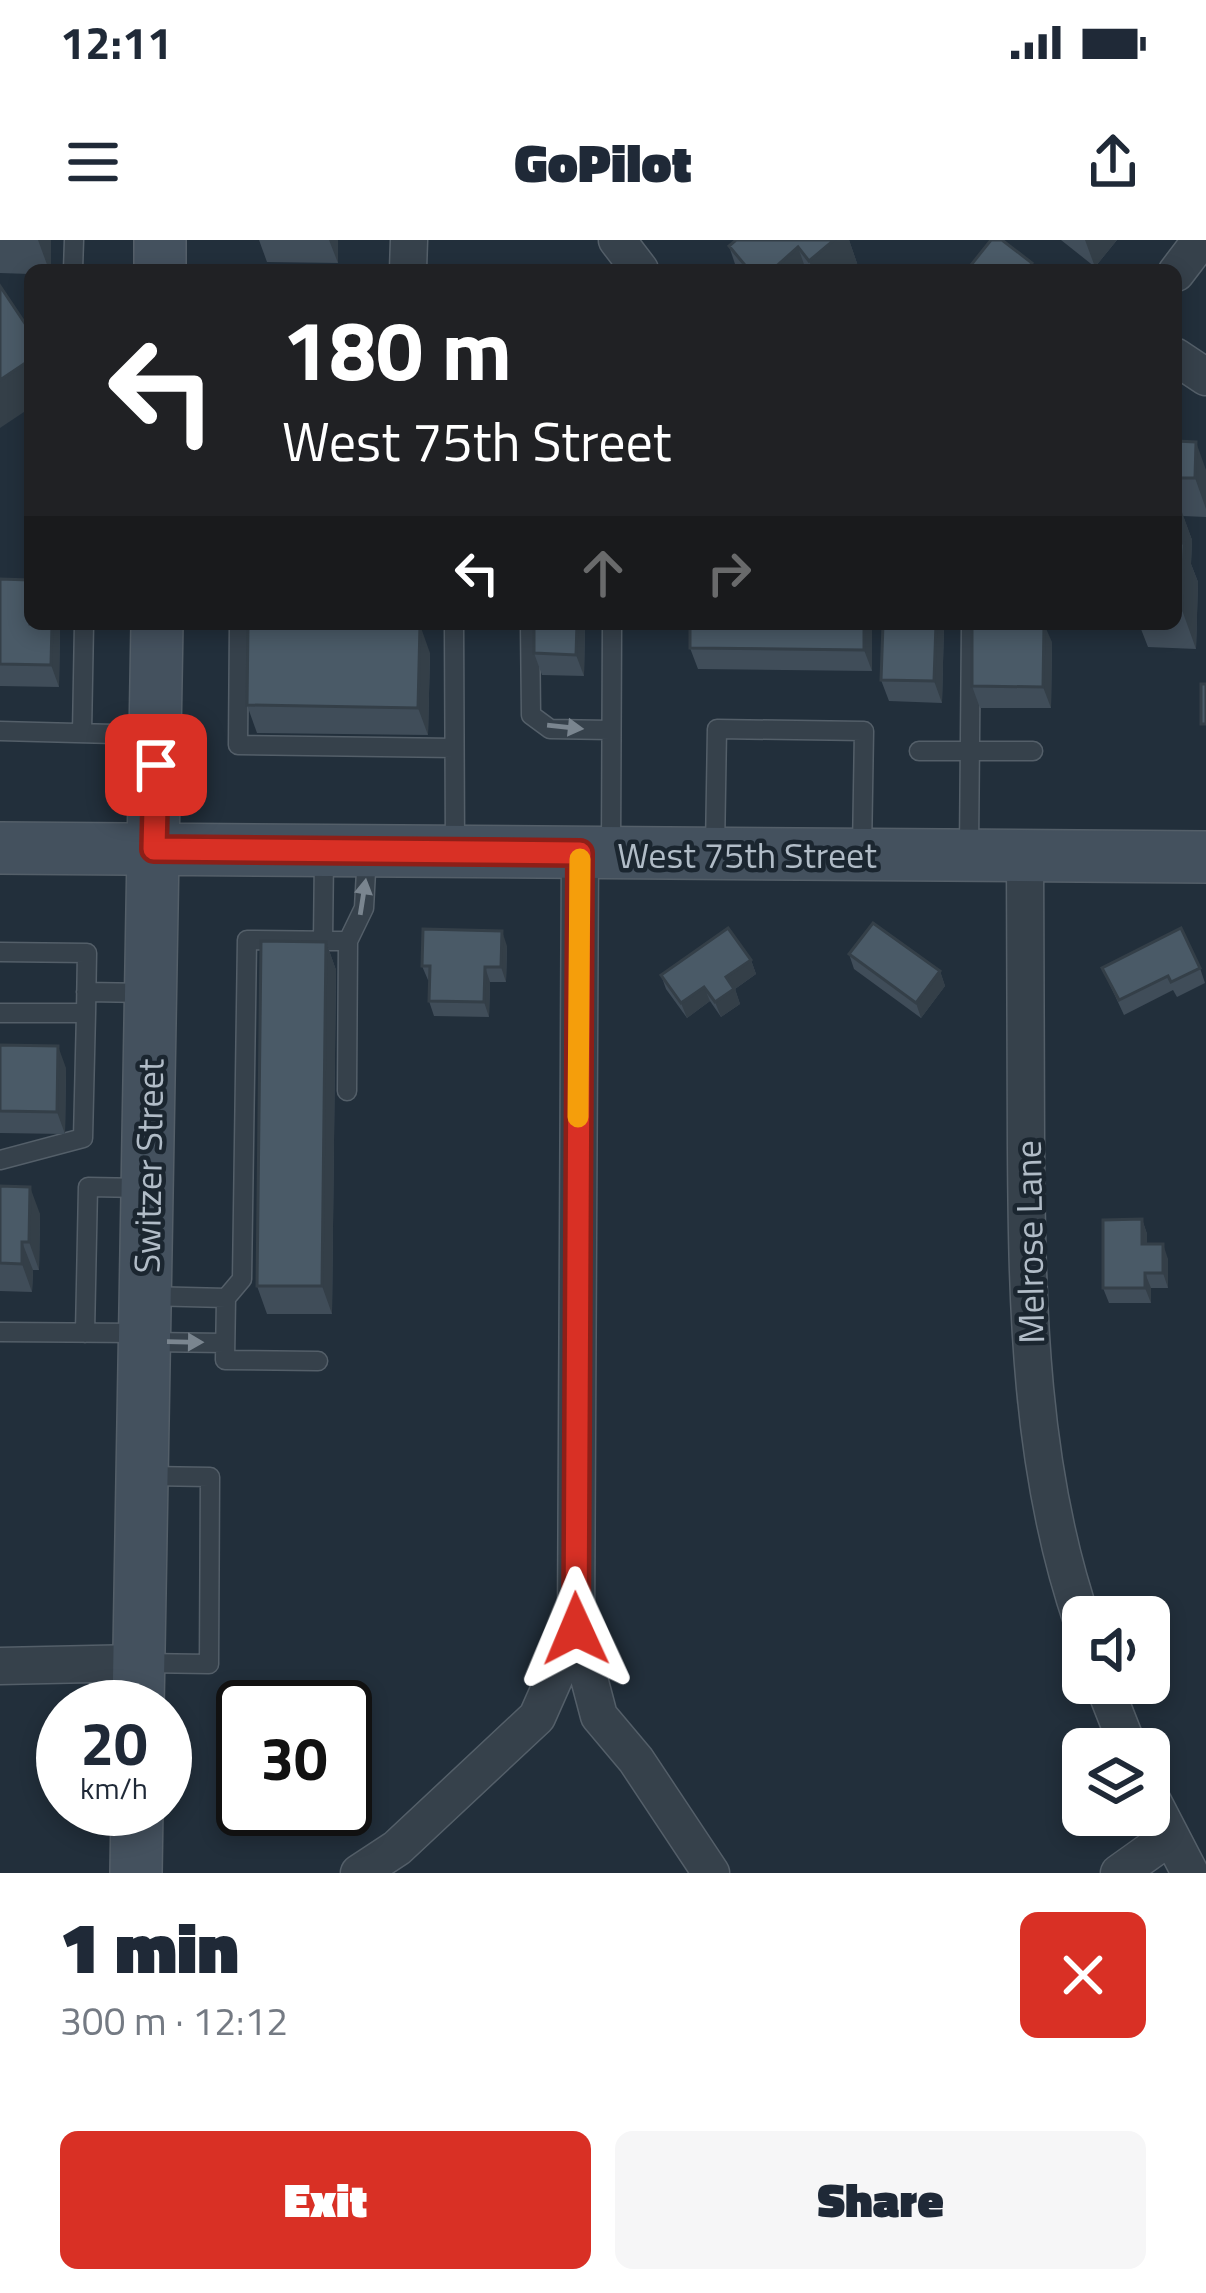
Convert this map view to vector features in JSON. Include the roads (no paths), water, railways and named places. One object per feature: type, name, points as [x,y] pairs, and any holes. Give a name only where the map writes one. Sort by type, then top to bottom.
[{"type":"main road","name":"Switzer Street","points":[[138,1680],[157,630]]},
{"type":"main road","name":"West 75th Street","points":[[0,848],[1206,857]]},
{"type":"main road","points":[[136,1836],[136,1873]]},
{"type":"street","points":[[617,240],[635,264]]},
{"type":"street","points":[[1182,264],[1201,240]]},
{"type":"street","points":[[596,853],[576,1629],[599,1716],[636,1760],[711,1873]]},
{"type":"street","name":"Melrose Lane","points":[[1025,855],[1027,1295],[1034,1394],[1050,1497],[1076,1596]]},
{"type":"street","points":[[359,1873],[397,1848],[537,1717],[576,1629]]},
{"type":"street","points":[[0,1666],[102,1680]]},
{"type":"street","points":[[1119,1873],[1168,1838],[1190,1873]]},
{"type":"lane","points":[[82,733],[84,630]]},
{"type":"lane","points":[[239,630],[238,745],[454,748]]},
{"type":"lane","points":[[454,630],[455,852]]},
{"type":"lane","points":[[530,630],[530,715],[550,729],[610,730]]},
{"type":"lane","points":[[596,853],[610,730],[612,630]]},
{"type":"lane","points":[[969,855],[971,630]]},
{"type":"lane","points":[[715,853],[717,729],[864,731],[862,854]]},
{"type":"lane","points":[[0,731],[156,735]]},
{"type":"lane","points":[[919,751],[1033,752]]},
{"type":"lane","points":[[323,941],[345,851]]},
{"type":"lane","points":[[345,851],[364,908],[348,941],[347,1091]]},
{"type":"lane","points":[[0,1332],[85,1333],[145,1324],[226,1298],[242,1279],[247,940],[348,941]]},
{"type":"lane","points":[[0,952],[87,953],[82,1138],[0,1160]]},
{"type":"lane","points":[[86,992],[151,993]]},
{"type":"lane","points":[[0,1013],[86,1013]]},
{"type":"lane","points":[[85,1333],[88,1187],[147,1189]]},
{"type":"lane","points":[[226,1298],[225,1360],[318,1360]]},
{"type":"lane","points":[[145,1324],[225,1343]]},
{"type":"lane","points":[[142,1476],[210,1477],[209,1664],[155,1680]]}]
